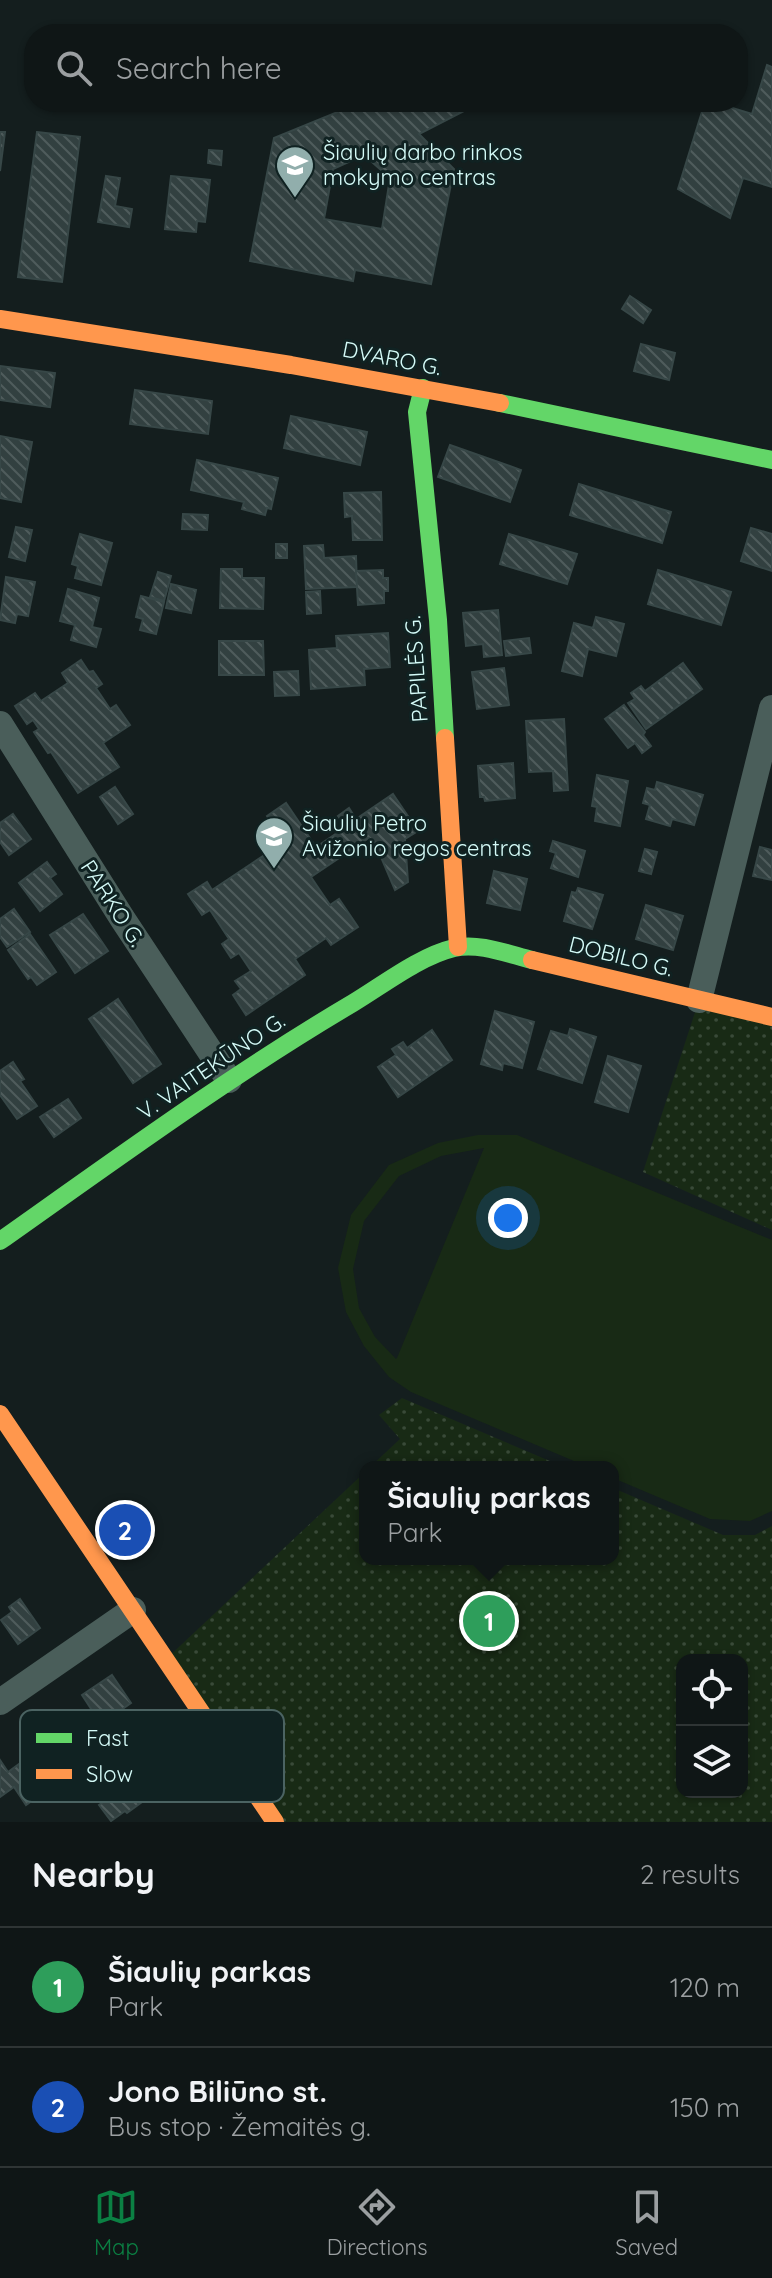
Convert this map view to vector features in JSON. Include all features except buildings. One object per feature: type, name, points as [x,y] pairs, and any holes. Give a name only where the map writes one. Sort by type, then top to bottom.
[{"type":"street","name":"DVARO G.","points":[[0,319],[242,356],[423,388],[772,460]]},
{"type":"street","name":"PAPILĖS G.","points":[[423,388],[417,412],[438,620],[458,947]]},
{"type":"street","points":[[699,1000],[772,708]]},
{"type":"street","name":"PARKO G.","points":[[0,724],[229,1080]]},
{"type":"street","name":"DOBILO G.","points":[[458,947],[488,949],[772,1017]]},
{"type":"street","name":"V. VAITEKŪNO G.","points":[[0,1241],[229,1080],[435,954],[458,947]]},
{"type":"street","points":[[0,1414],[200,1710]]},
{"type":"street","points":[[0,1702],[133,1610]]},
{"type":"street","points":[[262,1802],[275,1822]]},
{"type":"green space","points":[[699,1000],[772,1017],[772,1230],[643,1172]]},
{"type":"green space","points":[[478,1135],[517,1135],[772,1240],[772,1511],[750,1521],[710,1519],[619,1481],[619,1461],[574,1461],[411,1392],[389,1377],[364,1346],[346,1312],[338,1268],[351,1215],[389,1165],[438,1143]],"holes":[[[484,1148],[396,1359],[375,1337],[359,1308],[353,1269],[364,1221],[399,1176],[441,1156]]]},
{"type":"green space","points":[[402,1398],[550,1461],[376,1461],[400,1439],[379,1415]]},
{"type":"green space","points":[[359,1478],[359,1565],[619,1565],[619,1491],[723,1535],[755,1535],[772,1526],[772,1822],[275,1822],[261,1802],[284,1802],[284,1710],[199,1710],[165,1660]]},
{"type":"traffic: fast","points":[[423,388],[417,412],[438,620],[445,738]]},
{"type":"traffic: fast","points":[[500,403],[772,460]]},
{"type":"traffic: fast","points":[[0,1241],[218,1088],[415,964],[441,952],[473,946],[532,960]]},
{"type":"traffic: slow","points":[[0,319],[291,365],[500,403]]},
{"type":"traffic: slow","points":[[445,738],[458,947]]},
{"type":"traffic: slow","points":[[532,960],[772,1017]]},
{"type":"traffic: slow","points":[[0,1414],[200,1710]]},
{"type":"traffic: slow","points":[[262,1802],[275,1822]]},
{"type":"place","name":"Šiaulių darbo rinkos mokymo centras","points":[[295,199]]},
{"type":"place","name":"Šiaulių Petro Avižonio regos centras","points":[[274,870]]},
{"type":"place","name":"Jono Biliūno st.","points":[[125,1530]]},
{"type":"place","name":"Šiaulių parkas","points":[[489,1621]]}]
